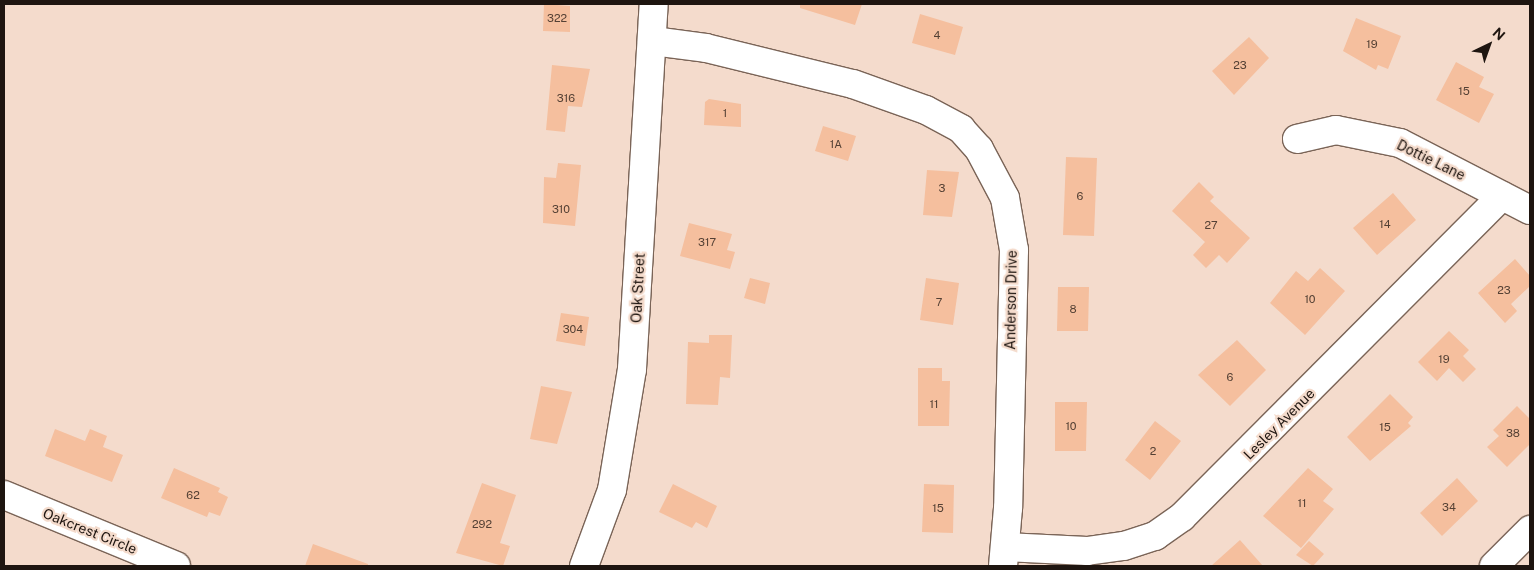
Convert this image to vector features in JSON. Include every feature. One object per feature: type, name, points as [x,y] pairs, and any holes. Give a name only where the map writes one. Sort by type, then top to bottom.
[{"type":"street","name":"Oak Street","points":[[584,566],[612,490],[632,369],[654,4]]},
{"type":"street","name":"Anderson Drive","points":[[653,41],[706,48],[853,84],[926,110],[961,129],[979,150],[1005,198],[1014,250],[1004,557]]},
{"type":"street","name":"Dottie Lane","points":[[1297,139],[1336,130],[1367,133],[1400,143],[1530,210]]},
{"type":"street","name":"Lesley Avenue","points":[[1004,557],[1087,551],[1124,546],[1162,531],[1221,482],[1502,196]]},
{"type":"street","name":"Oakcrest Circle","points":[[4,496],[176,566]]},
{"type":"street","points":[[1494,566],[1530,530]]},
{"type":"building","points":[[544,4],[570,6],[570,32],[543,31]]},
{"type":"building","points":[[800,4],[862,4],[855,25],[800,8]]},
{"type":"building","points":[[920,14],[963,27],[955,55],[912,43]]},
{"type":"building","points":[[1356,18],[1401,36],[1388,69],[1378,65],[1376,70],[1343,51]]},
{"type":"building","points":[[1249,37],[1269,58],[1234,95],[1212,71]]},
{"type":"building","points":[[1456,62],[1484,77],[1479,87],[1494,94],[1479,123],[1436,100]]},
{"type":"building","points":[[552,65],[590,69],[582,107],[568,106],[565,132],[546,130]]},
{"type":"building","points":[[709,99],[741,104],[741,127],[704,125],[705,102]]},
{"type":"building","points":[[823,126],[856,136],[848,161],[815,151]]},
{"type":"building","points":[[1066,157],[1097,158],[1094,236],[1063,235]]},
{"type":"building","points":[[558,163],[581,165],[575,226],[543,223],[544,177],[556,178]]},
{"type":"building","points":[[927,170],[959,172],[952,217],[923,215]]},
{"type":"building","points":[[1199,182],[1214,197],[1210,201],[1250,238],[1227,263],[1219,255],[1206,268],[1193,255],[1205,242],[1172,211]]},
{"type":"building","points":[[1393,193],[1416,220],[1377,255],[1353,228]]},
{"type":"building","points":[[689,223],[732,234],[727,250],[735,252],[730,269],[680,256]]},
{"type":"building","points":[[1515,259],[1530,276],[1530,286],[1511,304],[1517,311],[1505,323],[1478,293]]},
{"type":"building","points":[[1320,268],[1345,291],[1305,335],[1270,303],[1296,271],[1308,281]]},
{"type":"building","points":[[750,278],[770,283],[765,304],[744,298]]},
{"type":"building","points":[[926,278],[959,283],[953,325],[920,320]]},
{"type":"building","points":[[1058,287],[1089,287],[1088,331],[1057,331]]},
{"type":"building","points":[[561,313],[589,317],[585,346],[556,341]]},
{"type":"building","points":[[1449,331],[1469,350],[1463,356],[1476,369],[1463,382],[1449,368],[1437,381],[1418,362]]},
{"type":"building","points":[[709,335],[732,335],[730,378],[720,377],[718,405],[686,404],[688,342],[709,343]]},
{"type":"building","points":[[1237,340],[1266,370],[1230,406],[1198,375]]},
{"type":"building","points":[[918,368],[942,368],[942,381],[950,381],[949,426],[918,426]]},
{"type":"building","points":[[541,386],[572,392],[557,444],[530,439]]},
{"type":"building","points":[[1390,394],[1413,417],[1408,423],[1411,426],[1370,461],[1347,437]]},
{"type":"building","points":[[1055,402],[1087,402],[1086,451],[1055,451]]},
{"type":"building","points":[[1517,406],[1530,419],[1530,444],[1507,467],[1487,447],[1499,436],[1493,430]]},
{"type":"building","points":[[1155,421],[1181,441],[1150,480],[1125,460]]},
{"type":"building","points":[[55,429],[85,441],[90,429],[107,436],[103,447],[123,455],[112,482],[45,456]]},
{"type":"building","points":[[174,468],[220,488],[218,492],[228,497],[220,516],[209,512],[207,517],[161,498]]},
{"type":"building","points":[[1308,468],[1333,489],[1323,501],[1334,509],[1301,548],[1263,516]]},
{"type":"building","points":[[1457,478],[1478,501],[1442,536],[1420,513]]},
{"type":"building","points":[[482,483],[516,495],[500,543],[510,546],[503,566],[456,553]]},
{"type":"building","points":[[673,484],[717,506],[707,528],[696,522],[692,528],[659,512]]},
{"type":"building","points":[[924,484],[954,485],[953,533],[922,532]]},
{"type":"building","points":[[1240,540],[1263,566],[1211,566]]},
{"type":"building","points":[[1309,541],[1324,554],[1313,566],[1296,555]]},
{"type":"building","points":[[313,544],[368,564],[368,566],[305,566]]}]
